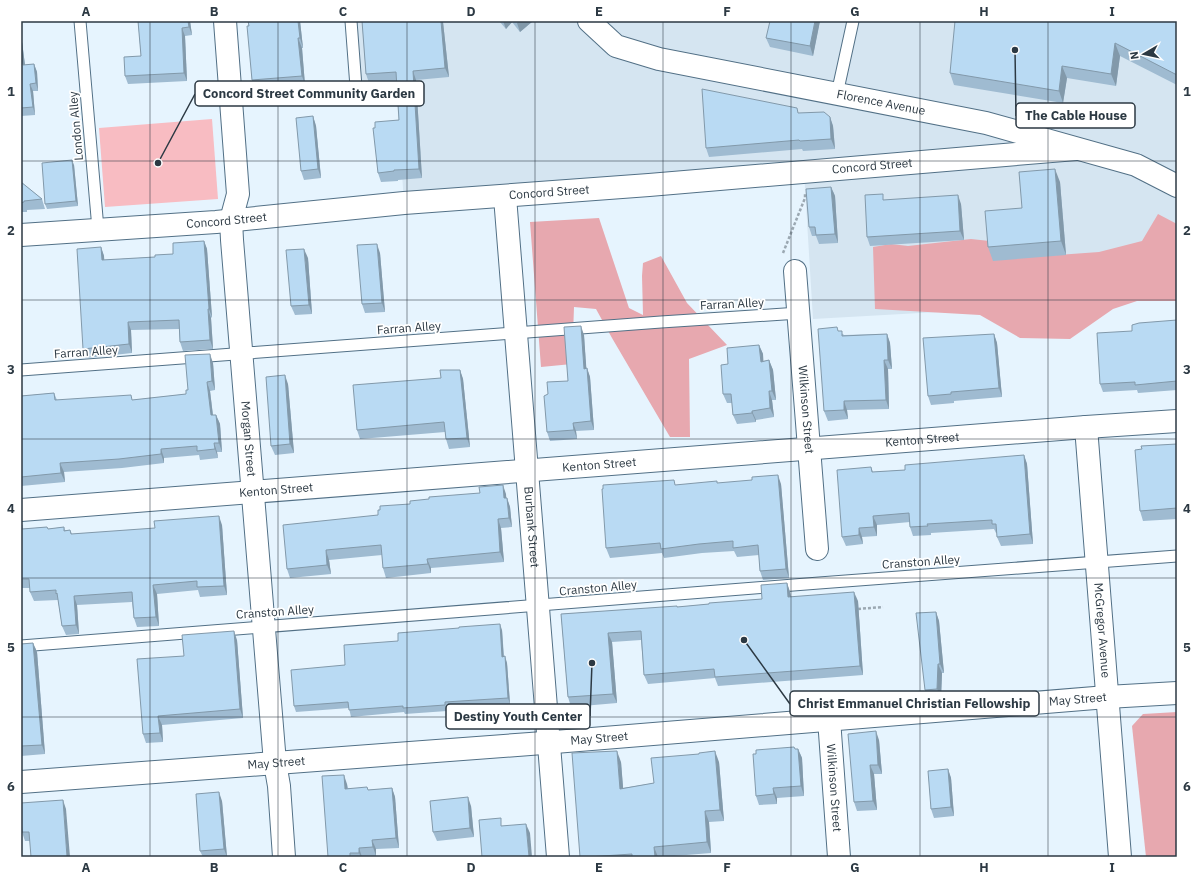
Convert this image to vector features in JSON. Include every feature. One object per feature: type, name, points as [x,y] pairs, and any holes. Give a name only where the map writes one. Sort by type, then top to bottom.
[{"type":"street","name":"Morgan Street","points":[[225,21],[238,194],[231,220],[232,240],[252,492],[275,763],[279,786],[284,857]]},
{"type":"street","name":"Florence Avenue","points":[[588,21],[616,46],[659,59],[986,123],[1136,165],[1177,186]]},
{"type":"street","name":"Concord Street","points":[[21,235],[231,220],[404,203],[505,197],[1077,149]]},
{"type":"street","name":"Burbank Street","points":[[505,197],[558,857]]},
{"type":"street","name":"Wilkinson Street","points":[[788,264],[799,313],[817,549]]},
{"type":"street","name":"Kenton Street","points":[[21,510],[809,448],[1177,421]]},
{"type":"street","name":"McGregor Avenue","points":[[1086,427],[1120,857]]},
{"type":"street","name":"May Street","points":[[21,782],[549,743],[828,719],[1107,697],[1177,693]]},
{"type":"street","name":"Wilkinson Street","points":[[828,719],[839,857]]},
{"type":"lane","name":"London Alley","points":[[80,21],[98,229]]},
{"type":"lane","points":[[231,99],[356,87],[352,21]]},
{"type":"lane","points":[[836,94],[853,21]]},
{"type":"lane","name":"Farran Alley","points":[[21,370],[799,313]]},
{"type":"lane","name":"Cranston Alley","points":[[21,646],[1177,556]]},
{"type":"path","points":[[788,264],[805,198]]},
{"type":"path","points":[[858,609],[884,607]]},
{"type":"shaded area","points":[[351,21],[1177,21],[1177,301],[1137,301],[813,319],[804,172],[404,203],[396,85],[356,87]]},
{"type":"shaded area","points":[[212,119],[218,199],[105,207],[99,128]]},
{"type":"shaded area","points":[[1158,214],[1177,224],[1177,301],[1137,301],[1113,309],[1070,339],[1020,338],[980,315],[875,309],[873,247],[891,244],[908,246],[971,239],[999,242],[1002,259],[1099,252],[1142,241]]},
{"type":"shaded area","points":[[599,218],[629,308],[643,315],[643,263],[661,256],[687,303],[727,345],[689,359],[690,437],[670,437],[596,309],[574,307],[572,364],[541,367],[530,222]]},
{"type":"shaded area","points":[[1177,712],[1177,857],[1146,857],[1132,726],[1143,714]]},
{"type":"building","points":[[138,21],[188,21],[189,27],[182,28],[184,73],[125,76],[124,57],[141,56]]},
{"type":"building","points":[[248,21],[298,21],[300,38],[298,38],[302,76],[252,80],[247,26],[249,26]]},
{"type":"building","points":[[362,21],[441,21],[445,68],[413,71],[419,169],[394,170],[378,173],[373,128],[375,128],[375,122],[399,120],[396,72],[366,74]]},
{"type":"building","points":[[770,21],[815,21],[810,46],[766,38]]},
{"type":"building","points":[[955,21],[1177,21],[1177,75],[1115,43],[1111,74],[1062,66],[1059,91],[950,73]]},
{"type":"building","points":[[21,48],[23,65],[34,64],[36,83],[30,84],[33,107],[21,108]]},
{"type":"building","points":[[702,89],[797,108],[798,113],[824,112],[830,117],[831,139],[799,140],[706,148]]},
{"type":"building","points":[[313,116],[318,169],[301,171],[296,118]]},
{"type":"building","points":[[72,160],[76,201],[45,204],[42,163]]},
{"type":"building","points":[[1055,169],[1061,241],[988,247],[985,211],[1022,208],[1019,172]]},
{"type":"building","points":[[21,182],[42,199],[24,201],[21,203]]},
{"type":"building","points":[[831,187],[835,234],[816,235],[815,227],[809,227],[806,189]]},
{"type":"building","points":[[883,194],[883,200],[958,195],[960,231],[867,237],[865,195]]},
{"type":"building","points":[[204,241],[210,340],[180,342],[179,320],[128,322],[129,344],[83,349],[77,249],[101,247],[102,260],[155,257],[155,255],[173,254],[173,243]]},
{"type":"building","points":[[377,244],[382,303],[362,304],[357,245]]},
{"type":"building","points":[[304,249],[309,305],[291,306],[286,250]]},
{"type":"building","points":[[1177,320],[1177,381],[1135,385],[1135,382],[1100,384],[1097,333],[1132,331],[1132,325],[1139,323]]},
{"type":"building","points":[[581,326],[584,369],[587,368],[591,421],[573,423],[574,430],[547,432],[544,396],[548,394],[547,382],[568,381],[564,327]]},
{"type":"building","points":[[837,327],[838,331],[842,331],[842,336],[887,334],[888,360],[884,360],[886,400],[844,401],[844,410],[824,411],[818,329]]},
{"type":"building","points":[[994,334],[999,388],[951,392],[951,394],[928,396],[923,338]]},
{"type":"building","points":[[759,345],[761,362],[769,360],[772,391],[769,391],[770,408],[752,411],[752,413],[733,415],[731,394],[723,394],[721,365],[728,364],[727,348]]},
{"type":"building","points":[[210,354],[212,381],[207,382],[211,415],[216,415],[219,443],[214,443],[215,449],[197,451],[197,446],[161,449],[161,454],[119,459],[60,463],[61,473],[21,477],[21,396],[54,393],[55,400],[131,395],[132,400],[186,394],[186,390],[188,390],[185,355]]},
{"type":"building","points":[[440,370],[460,370],[467,438],[446,439],[444,422],[357,430],[353,385],[441,378]]},
{"type":"building","points":[[285,375],[290,444],[271,446],[266,377]]},
{"type":"building","points":[[1177,444],[1177,508],[1140,511],[1135,450],[1142,449],[1141,446]]},
{"type":"building","points":[[1024,455],[1030,534],[997,537],[996,524],[992,524],[992,520],[927,524],[928,526],[910,527],[909,513],[873,516],[874,527],[859,528],[859,535],[842,537],[837,470],[871,467],[872,472],[905,470],[905,465]]},
{"type":"building","points":[[778,475],[786,569],[760,571],[758,545],[733,548],[733,541],[661,549],[660,543],[606,548],[603,485],[674,480],[675,485],[717,481],[717,483],[752,480],[752,477]]},
{"type":"building","points":[[503,485],[504,498],[507,498],[509,518],[498,519],[500,552],[427,559],[428,564],[383,568],[381,545],[326,550],[327,565],[287,569],[283,525],[378,515],[380,506],[410,504],[410,501],[429,499],[429,497],[480,493],[479,487]]},
{"type":"building","points":[[219,516],[224,586],[197,587],[197,581],[153,585],[156,617],[134,618],[132,592],[74,596],[76,625],[62,626],[56,590],[30,592],[29,579],[21,579],[21,525],[22,529],[47,527],[48,529],[64,527],[64,531],[70,530],[71,534],[155,528],[154,521]]},
{"type":"building","points":[[787,583],[788,597],[854,592],[860,666],[715,677],[714,669],[644,675],[641,631],[608,633],[613,694],[568,697],[561,614],[677,607],[762,599],[761,585]]},
{"type":"building","points":[[936,612],[940,664],[938,664],[937,689],[925,690],[916,613]]},
{"type":"building","points":[[500,624],[502,657],[505,656],[508,698],[445,702],[445,705],[403,708],[403,706],[349,710],[348,702],[294,706],[291,670],[345,665],[344,645],[398,641],[398,633]]},
{"type":"building","points":[[234,631],[240,709],[158,716],[160,733],[143,734],[137,659],[184,656],[182,635]]},
{"type":"building","points":[[33,643],[42,745],[21,746],[21,644]]},
{"type":"building","points":[[876,731],[878,765],[870,765],[873,801],[854,802],[848,734]]},
{"type":"building","points":[[794,747],[795,749],[798,749],[801,786],[773,788],[774,794],[756,796],[753,754],[756,754],[756,750]]},
{"type":"building","points":[[617,751],[620,789],[654,783],[651,758],[699,754],[715,751],[720,810],[705,811],[707,842],[654,847],[655,857],[632,857],[632,854],[580,857],[572,753]]},
{"type":"building","points":[[948,769],[951,807],[931,809],[928,771]]},
{"type":"building","points":[[344,775],[345,789],[367,787],[368,790],[392,788],[396,838],[372,840],[373,847],[359,848],[359,853],[350,853],[350,857],[328,857],[322,776]]},
{"type":"building","points":[[219,792],[224,849],[200,851],[196,794]]},
{"type":"building","points":[[468,797],[470,828],[433,832],[430,801]]},
{"type":"building","points":[[63,800],[67,857],[31,857],[29,832],[22,832],[21,803]]},
{"type":"building","points":[[501,818],[501,826],[526,824],[529,857],[482,857],[479,820]]},
{"type":"place","name":"The Cable House","points":[[1015,50]]},
{"type":"place","name":"Concord Street Community Garden","points":[[158,163]]},
{"type":"place","name":"Christ Emmanuel Christian Fellowship","points":[[744,640]]},
{"type":"place","name":"Destiny Youth Center","points":[[592,663]]}]
